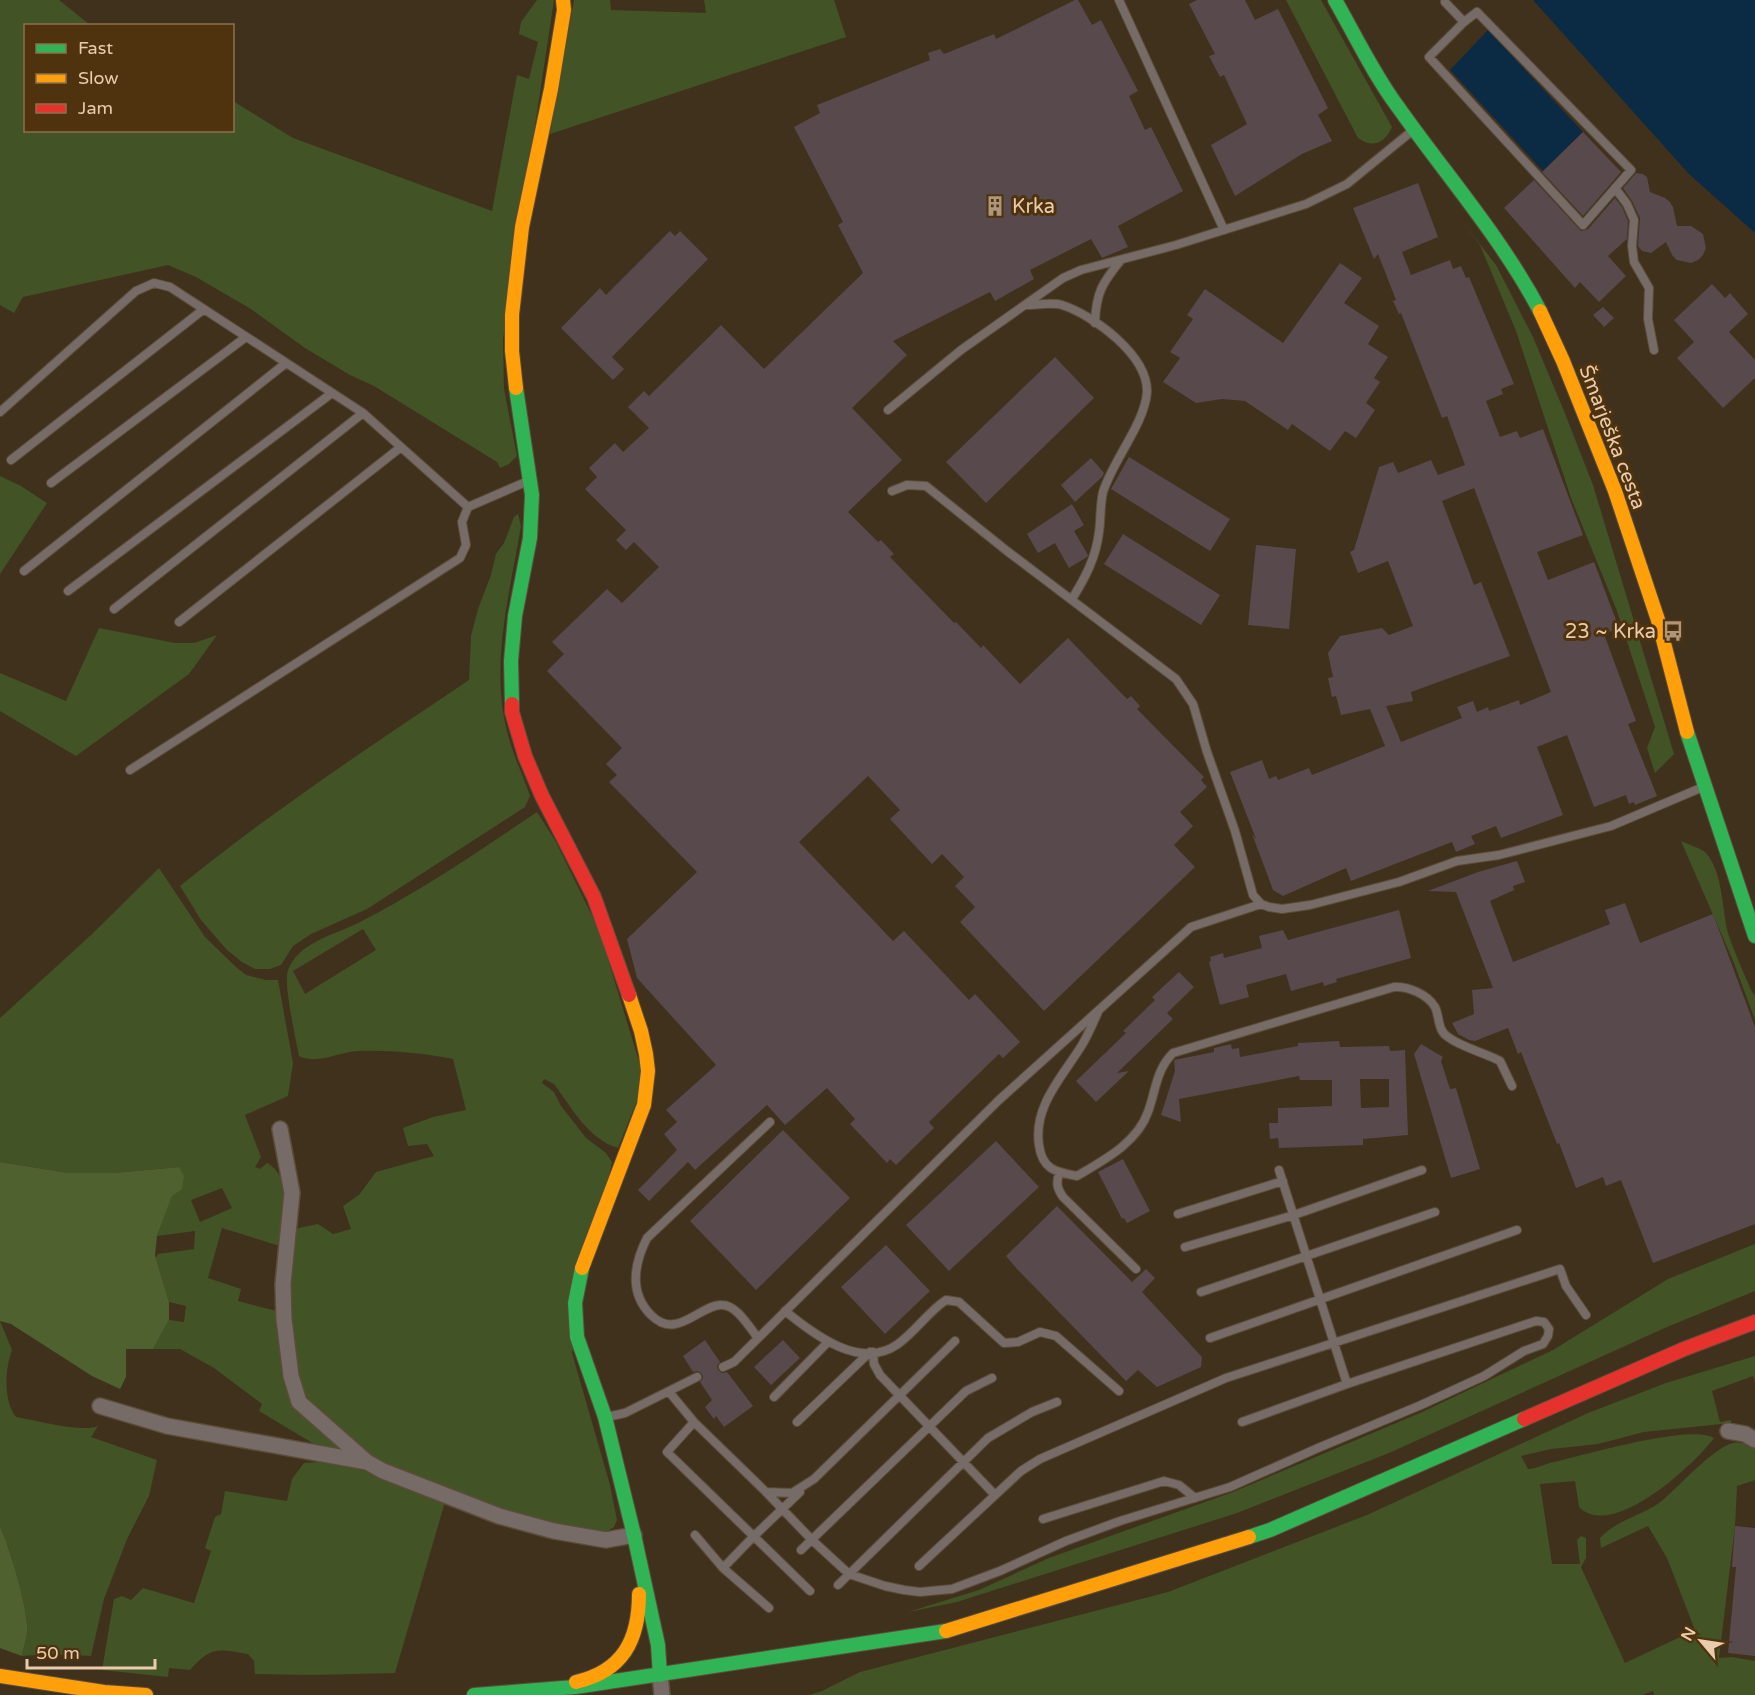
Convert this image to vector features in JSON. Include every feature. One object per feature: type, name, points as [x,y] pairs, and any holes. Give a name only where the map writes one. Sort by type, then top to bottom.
[{"type":"street","points":[[563,0],[564,10],[551,88],[522,227],[512,315],[512,351],[516,393],[532,495],[530,538],[515,616],[511,661],[512,712],[525,756],[542,796],[594,897],[608,933],[641,1031],[648,1071],[644,1105],[582,1266],[575,1303],[577,1337],[605,1417],[641,1565],[658,1645],[662,1695]]},
{"type":"street","name":"Šmarješka cesta","points":[[1335,0],[1375,72],[1413,130],[1491,231],[1521,275],[1544,318],[1615,491],[1658,620],[1693,754],[1755,936]]},
{"type":"street","points":[[279,1129],[292,1193],[283,1284],[284,1319],[291,1376],[299,1402],[367,1462],[383,1471],[499,1516],[554,1531],[606,1540],[634,1534]]},
{"type":"street","points":[[474,1695],[575,1687],[952,1630],[1270,1530],[1684,1349],[1755,1322]]},
{"type":"street","points":[[100,1406],[167,1426],[367,1462]]},
{"type":"street","points":[[1728,1431],[1745,1434],[1755,1440]]},
{"type":"street","points":[[509,1692],[582,1681],[597,1676],[619,1658],[633,1638],[638,1619],[641,1565]]},
{"type":"street","points":[[0,1676],[104,1692],[146,1695]]},
{"type":"lane","points":[[1119,0],[1224,230]]},
{"type":"lane","points":[[1445,2],[1464,22]]},
{"type":"lane","points":[[1477,12],[1631,170],[1583,225],[1429,57],[1464,22],[1477,12]]},
{"type":"lane","points":[[888,410],[961,350],[1063,278],[1081,270],[1224,230],[1306,204],[1347,184],[1413,130]]},
{"type":"lane","points":[[1615,188],[1627,204],[1634,220],[1632,246],[1635,262],[1649,288],[1648,319],[1654,350]]},
{"type":"lane","points":[[1095,323],[1100,288],[1121,260]]},
{"type":"lane","points":[[0,412],[136,291],[154,284],[170,287],[363,413],[468,507]]},
{"type":"lane","points":[[1024,305],[1060,304],[1095,323],[1117,338],[1144,373],[1147,392],[1139,418],[1103,493],[1099,535],[1093,562],[1072,599]]},
{"type":"lane","points":[[11,460],[204,309]]},
{"type":"lane","points":[[51,483],[246,337]]},
{"type":"lane","points":[[24,571],[286,363]]},
{"type":"lane","points":[[68,591],[332,393]]},
{"type":"lane","points":[[114,609],[363,413]]},
{"type":"lane","points":[[179,622],[401,447]]},
{"type":"lane","points":[[130,770],[460,558],[466,545],[462,522],[468,507],[530,481]]},
{"type":"lane","points":[[892,491],[907,485],[926,486],[1007,551],[1176,679],[1193,704],[1235,831],[1253,895],[1261,904]]},
{"type":"lane","points":[[723,1367],[734,1362],[999,1100],[1191,927],[1261,904],[1282,909],[1310,905],[1399,882],[1456,861],[1499,855],[1611,826],[1705,787]]},
{"type":"lane","points":[[1098,1011],[1083,1043],[1057,1082],[1038,1124],[1040,1152],[1045,1164],[1059,1173],[1077,1176],[1120,1149],[1133,1137],[1148,1114],[1155,1083],[1164,1062],[1173,1053],[1394,987],[1406,986],[1419,993],[1435,1007],[1439,1024],[1446,1036],[1500,1061],[1512,1086]]},
{"type":"lane","points":[[758,1338],[730,1306],[720,1304],[678,1324],[667,1325],[657,1320],[638,1299],[636,1269],[639,1254],[647,1238],[770,1122]]},
{"type":"lane","points":[[1279,1170],[1347,1384]]},
{"type":"lane","points":[[1185,1247],[1294,1215],[1422,1170]]},
{"type":"lane","points":[[1059,1173],[1056,1181],[1057,1189],[1063,1197],[1136,1269]]},
{"type":"lane","points":[[1178,1214],[1283,1181]]},
{"type":"lane","points":[[1201,1292],[1435,1212]]},
{"type":"lane","points":[[1210,1338],[1517,1230]]},
{"type":"lane","points":[[919,1566],[1022,1471],[1040,1459],[1226,1378],[1560,1269],[1566,1286],[1586,1315]]},
{"type":"lane","points":[[785,1311],[828,1342],[844,1348],[877,1353],[896,1345],[946,1300],[959,1302],[1004,1343],[1018,1342],[1040,1332],[1056,1336],[1119,1391]]},
{"type":"lane","points":[[670,1393],[694,1422],[849,1574],[885,1586],[920,1592],[952,1589],[1009,1567],[1065,1541],[1120,1521],[1230,1487],[1484,1376],[1524,1352],[1544,1344],[1549,1329],[1544,1322],[1536,1321],[1347,1384],[1242,1422]]},
{"type":"lane","points":[[723,1568],[753,1536],[955,1341]]},
{"type":"lane","points":[[774,1397],[828,1342]]},
{"type":"lane","points":[[872,1352],[874,1364],[880,1375],[995,1495]]},
{"type":"lane","points":[[798,1422],[872,1352]]},
{"type":"lane","points":[[605,1417],[625,1413],[670,1393],[697,1377]]},
{"type":"lane","points":[[801,1550],[966,1391],[992,1378]]},
{"type":"lane","points":[[838,1585],[988,1438],[1010,1424],[1057,1402]]},
{"type":"lane","points":[[694,1422],[667,1452],[810,1591]]},
{"type":"lane","points":[[766,1492],[792,1493],[814,1479]]},
{"type":"lane","points":[[1043,1519],[1164,1481],[1179,1485],[1195,1498]]},
{"type":"lane","points":[[695,1535],[723,1568],[769,1608]]},
{"type":"green space","points":[[0,0],[59,0],[89,24],[24,24],[24,132],[234,132],[234,102],[293,138],[492,211],[517,75],[529,79],[538,42],[519,34],[521,22],[537,0],[554,0],[503,339],[504,389],[517,456],[509,464],[500,468],[497,462],[374,386],[350,375],[305,348],[251,309],[196,277],[168,265],[23,297],[14,313],[0,305]]},
{"type":"green space","points":[[574,0],[610,0],[611,10],[706,13],[704,0],[834,0],[846,37],[550,134]]},
{"type":"green space","points":[[1286,0],[1321,0],[1392,127],[1386,137],[1378,143],[1369,143],[1358,138]]},
{"type":"green space","points":[[1459,217],[1496,265],[1533,337],[1593,485],[1674,754],[1655,773],[1647,748],[1655,727],[1617,611],[1571,498],[1516,331],[1480,245]]},
{"type":"green space","points":[[0,476],[47,503],[0,574]]},
{"type":"green space","points":[[518,514],[521,526],[503,628],[500,680],[507,731],[530,796],[525,807],[367,909],[311,934],[293,946],[281,965],[270,969],[255,969],[242,962],[227,950],[201,920],[180,886],[286,805],[469,680],[471,636],[478,609],[496,554],[504,543],[514,517]]},
{"type":"green space","points":[[99,628],[175,643],[194,643],[217,635],[189,674],[76,756],[0,711],[0,673],[66,701]]},
{"type":"green space","points":[[537,812],[556,842],[599,930],[642,1071],[642,1088],[618,1148],[607,1144],[589,1130],[554,1084],[544,1079],[542,1083],[554,1092],[561,1106],[586,1138],[606,1153],[612,1162],[572,1353],[610,1485],[617,1520],[614,1527],[603,1534],[504,1512],[382,1466],[302,1396],[288,1322],[294,1229],[318,1224],[333,1234],[351,1229],[343,1206],[359,1195],[376,1172],[434,1156],[427,1144],[408,1146],[403,1128],[433,1117],[466,1110],[453,1059],[382,1051],[358,1051],[313,1059],[299,1056],[288,999],[288,970],[300,953],[318,940],[358,923],[404,898]],"holes":[[[363,929],[376,950],[305,994],[293,971]]]},
{"type":"green space","points":[[1681,841],[1706,853],[1716,870],[1728,933],[1755,996],[1755,1020],[1734,963]]},
{"type":"green space","points":[[159,868],[205,937],[236,967],[246,975],[266,980],[278,980],[293,1063],[288,1096],[245,1115],[261,1157],[255,1167],[260,1169],[267,1163],[281,1178],[286,1201],[283,1247],[222,1228],[208,1278],[241,1289],[238,1301],[280,1312],[284,1379],[342,1443],[336,1452],[314,1444],[259,1411],[262,1404],[214,1368],[180,1349],[153,1349],[169,1320],[184,1322],[186,1306],[169,1302],[156,1258],[158,1254],[194,1249],[195,1231],[157,1236],[172,1195],[179,1167],[114,1173],[69,1173],[0,1162],[0,1018],[91,935]],"holes":[[[222,1188],[232,1208],[200,1222],[191,1200]]]},
{"type":"green space","points":[[0,1162],[69,1173],[114,1173],[179,1167],[184,1176],[182,1189],[172,1196],[157,1236],[155,1255],[169,1302],[169,1320],[153,1349],[126,1349],[126,1377],[120,1389],[92,1376],[11,1324],[0,1321]]},
{"type":"green space","points":[[1755,1244],[1755,1291],[1667,1327],[1389,1453],[1237,1513],[957,1602],[908,1612],[979,1590],[1049,1558],[1233,1492],[1420,1413],[1553,1350],[1668,1279]]},
{"type":"green space","points":[[0,1321],[12,1350],[6,1384],[9,1402],[16,1417],[70,1427],[98,1426],[91,1437],[157,1460],[149,1496],[127,1539],[104,1599],[91,1656],[50,1654],[22,1656],[27,1633],[25,1611],[13,1563],[0,1527]]},
{"type":"green space","points":[[1755,1356],[1755,1382],[1753,1376],[1712,1391],[1720,1422],[1731,1420],[1731,1423],[1644,1432],[1598,1444],[1551,1449],[1521,1456],[1528,1469],[1660,1437],[1702,1434],[1714,1438],[1671,1481],[1631,1507],[1611,1514],[1593,1515],[1579,1507],[1575,1481],[1540,1484],[1552,1564],[1580,1564],[1577,1540],[1581,1536],[1586,1538],[1586,1558],[1581,1567],[1625,1663],[1695,1630],[1667,1558],[1648,1526],[1601,1548],[1600,1538],[1615,1526],[1664,1499],[1717,1451],[1733,1443],[1755,1448],[1755,1480],[1737,1486],[1735,1526],[1719,1658],[1732,1657],[1755,1661],[1755,1695],[1654,1695],[1653,1691],[1642,1695],[809,1695],[860,1672],[1168,1592],[1367,1515],[1588,1413],[1666,1383]]},
{"type":"green space","points":[[320,1462],[369,1471],[445,1502],[395,1673],[255,1674],[254,1661],[248,1654],[229,1651],[210,1653],[190,1670],[169,1668],[168,1677],[102,1670],[114,1599],[122,1596],[131,1600],[143,1588],[194,1603],[211,1551],[205,1548],[215,1517],[221,1514],[225,1491],[287,1501],[292,1479],[304,1463]]},
{"type":"green space","points":[[0,1527],[13,1563],[25,1611],[27,1633],[22,1656],[0,1648]]},
{"type":"water","points":[[1533,0],[1755,0],[1755,233],[1689,174]]},
{"type":"water","points":[[1488,30],[1583,132],[1543,171],[1450,70]]},
{"type":"building","points":[[1078,0],[1092,25],[1101,20],[1138,91],[1129,96],[1145,130],[1151,127],[1183,191],[1118,226],[1128,247],[1102,258],[1091,239],[1030,270],[1034,279],[995,301],[990,292],[893,341],[907,355],[852,408],[902,460],[848,512],[878,542],[881,540],[894,554],[890,557],[954,623],[956,622],[981,648],[983,645],[1020,684],[1068,638],[1127,699],[1131,696],[1140,706],[1137,709],[1204,777],[1201,780],[1207,787],[1180,812],[1193,826],[1174,845],[1195,867],[1044,1011],[960,922],[975,907],[955,886],[964,877],[942,854],[932,864],[890,819],[900,810],[868,776],[799,842],[893,941],[904,931],[969,1000],[975,994],[1020,1042],[1003,1058],[999,1054],[929,1122],[934,1128],[896,1165],[890,1159],[887,1163],[850,1124],[855,1119],[827,1088],[785,1125],[767,1105],[695,1170],[688,1162],[649,1201],[638,1190],[677,1150],[664,1134],[677,1122],[666,1110],[716,1065],[637,978],[627,939],[697,872],[609,782],[617,775],[606,764],[622,748],[547,671],[564,654],[552,642],[607,589],[622,603],[659,567],[634,542],[626,550],[616,540],[626,530],[585,489],[597,477],[589,468],[615,443],[623,452],[649,428],[628,407],[644,391],[649,396],[721,325],[764,369],[863,273],[838,225],[843,222],[794,127],[820,113],[817,105],[930,60],[928,53],[940,49],[944,54],[994,34],[996,39]]},
{"type":"building","points":[[1197,0],[1245,0],[1255,20],[1278,9],[1328,108],[1318,115],[1332,141],[1302,154],[1235,196],[1211,145],[1247,124],[1224,75],[1220,77],[1209,56],[1215,54],[1189,4]]},
{"type":"building","points":[[1583,132],[1621,172],[1583,216],[1542,172]]},
{"type":"building","points":[[1636,173],[1647,177],[1650,192],[1670,202],[1677,226],[1691,226],[1703,234],[1706,248],[1698,260],[1691,263],[1677,260],[1666,242],[1651,253],[1642,251],[1638,246],[1640,218],[1623,188]]},
{"type":"building","points":[[1534,180],[1581,231],[1588,229],[1615,198],[1622,207],[1628,221],[1627,239],[1608,256],[1626,276],[1599,302],[1580,282],[1575,288],[1504,208]]},
{"type":"building","points":[[1418,183],[1438,237],[1402,252],[1411,275],[1450,260],[1453,269],[1461,266],[1466,278],[1469,277],[1514,384],[1501,389],[1503,394],[1486,401],[1500,437],[1517,431],[1520,438],[1543,429],[1583,535],[1537,552],[1548,580],[1594,562],[1619,628],[1604,634],[1636,721],[1628,724],[1657,796],[1635,805],[1634,802],[1629,804],[1626,795],[1594,807],[1567,735],[1537,747],[1563,815],[1501,838],[1496,826],[1471,836],[1475,844],[1456,852],[1452,842],[1351,881],[1346,868],[1283,896],[1273,890],[1230,772],[1262,760],[1269,779],[1276,776],[1278,780],[1309,768],[1312,775],[1385,746],[1370,709],[1341,715],[1336,696],[1332,697],[1328,678],[1333,677],[1328,653],[1340,636],[1382,628],[1389,635],[1413,626],[1388,561],[1358,573],[1350,552],[1354,550],[1379,467],[1393,462],[1398,473],[1431,460],[1438,475],[1465,465],[1447,416],[1442,418],[1401,313],[1399,314],[1393,301],[1396,300],[1378,254],[1374,259],[1353,208]],"holes":[[[1474,488],[1551,692],[1520,705],[1519,700],[1489,711],[1488,707],[1477,712],[1473,701],[1457,707],[1462,718],[1401,742],[1386,706],[1413,701],[1411,692],[1510,656],[1481,582],[1474,585],[1442,501]]]},
{"type":"building","points":[[670,231],[675,236],[680,231],[708,259],[612,357],[624,369],[613,380],[561,328],[600,288],[606,295]]},
{"type":"building","points":[[1340,263],[1362,278],[1344,303],[1379,326],[1368,344],[1388,357],[1374,378],[1380,382],[1366,403],[1375,410],[1356,438],[1345,431],[1330,451],[1292,424],[1288,430],[1245,401],[1222,399],[1196,403],[1163,382],[1180,358],[1170,352],[1193,319],[1187,315],[1205,289],[1283,343]]},
{"type":"building","points":[[1712,284],[1725,298],[1730,293],[1748,314],[1729,332],[1755,360],[1755,378],[1723,408],[1677,358],[1694,342],[1674,320]]},
{"type":"building","points":[[1603,307],[1614,318],[1604,327],[1593,315]]},
{"type":"building","points":[[1055,357],[1094,398],[986,503],[946,462]]},
{"type":"building","points":[[1129,457],[1230,519],[1210,551],[1111,489]]},
{"type":"building","points":[[1091,458],[1104,473],[1075,502],[1061,485]]},
{"type":"building","points":[[1072,504],[1084,525],[1074,531],[1088,555],[1069,568],[1055,543],[1038,553],[1027,534]]},
{"type":"building","points":[[1123,534],[1220,595],[1201,625],[1104,564]]},
{"type":"building","points":[[1256,545],[1296,549],[1289,629],[1248,625]]},
{"type":"building","points":[[1517,861],[1525,882],[1513,886],[1514,890],[1490,901],[1513,962],[1610,924],[1605,910],[1625,903],[1640,943],[1713,914],[1755,1027],[1755,1224],[1653,1263],[1621,1180],[1606,1186],[1603,1177],[1576,1188],[1521,1052],[1518,1054],[1508,1028],[1475,1041],[1458,1034],[1452,1023],[1474,1014],[1472,990],[1493,988],[1456,892],[1428,891],[1478,872]]},
{"type":"building","points":[[1399,910],[1411,958],[1336,979],[1337,982],[1324,986],[1323,982],[1291,991],[1286,974],[1246,985],[1249,997],[1220,1005],[1209,962],[1210,957],[1223,953],[1224,958],[1262,948],[1259,936],[1283,930],[1288,940]]},
{"type":"building","points":[[1179,972],[1194,987],[1167,1013],[1173,1019],[1117,1073],[1129,1071],[1096,1102],[1076,1081],[1126,1033],[1123,1031],[1155,1000],[1152,997]]},
{"type":"building","points":[[1339,1041],[1340,1047],[1389,1046],[1390,1051],[1405,1050],[1408,1135],[1363,1139],[1363,1145],[1279,1148],[1278,1138],[1270,1139],[1269,1123],[1278,1123],[1278,1108],[1332,1106],[1332,1080],[1300,1080],[1299,1076],[1179,1099],[1181,1122],[1161,1115],[1175,1071],[1174,1060],[1214,1052],[1214,1048],[1231,1044],[1232,1049],[1239,1048],[1240,1057],[1298,1046],[1298,1043]],"holes":[[[1360,1079],[1389,1079],[1389,1107],[1361,1108]]]},
{"type":"building","points":[[1421,1044],[1443,1057],[1441,1061],[1450,1089],[1456,1088],[1480,1169],[1451,1178],[1414,1054]]},
{"type":"building","points":[[783,1130],[850,1198],[756,1290],[690,1221]]},
{"type":"building","points":[[996,1141],[1039,1187],[949,1271],[906,1225]]},
{"type":"building","points":[[1123,1159],[1150,1211],[1127,1223],[1124,1218],[1122,1219],[1098,1172]]},
{"type":"building","points":[[1057,1206],[1132,1282],[1146,1269],[1155,1278],[1142,1292],[1202,1357],[1201,1367],[1157,1387],[1138,1370],[1126,1381],[1017,1269],[1006,1256]]},
{"type":"building","points":[[886,1245],[930,1291],[885,1334],[841,1287]]},
{"type":"building","points":[[705,1340],[720,1362],[717,1366],[718,1370],[722,1373],[727,1372],[753,1406],[724,1427],[705,1407],[712,1400],[700,1382],[703,1378],[702,1374],[698,1371],[693,1372],[683,1356]]},
{"type":"building","points":[[783,1340],[800,1358],[771,1385],[754,1367]]},
{"type":"building","points":[[1735,1526],[1755,1528],[1755,1656],[1728,1653],[1736,1567],[1732,1567]]},
{"type":"traffic: fast","points":[[1335,0],[1389,95],[1491,232],[1540,311]]},
{"type":"traffic: fast","points":[[512,704],[511,661],[515,616],[530,538],[532,495],[516,388]]},
{"type":"traffic: fast","points":[[1687,732],[1755,936]]},
{"type":"traffic: fast","points":[[582,1268],[575,1303],[577,1337],[605,1417],[634,1535],[658,1645],[660,1675]]},
{"type":"traffic: fast","points":[[1249,1537],[1270,1530],[1524,1419]]},
{"type":"traffic: fast","points":[[474,1695],[575,1687],[946,1631]]},
{"type":"traffic: slow","points":[[516,388],[512,351],[512,315],[522,227],[551,89],[564,10],[563,0]]},
{"type":"traffic: slow","points":[[1540,311],[1563,361],[1615,491],[1658,620],[1687,732]]},
{"type":"traffic: slow","points":[[582,1268],[644,1105],[648,1071],[646,1054],[629,995]]},
{"type":"traffic: slow","points":[[946,1631],[1249,1537]]},
{"type":"traffic: slow","points":[[576,1682],[606,1670],[625,1651],[636,1626],[639,1594]]},
{"type":"traffic: slow","points":[[0,1676],[104,1692],[146,1695]]},
{"type":"traffic: jam","points":[[512,704],[512,712],[525,756],[542,796],[594,897],[629,995]]},
{"type":"traffic: jam","points":[[1524,1419],[1684,1349],[1755,1322]]},
{"type":"place","name":"Krka","points":[[995,206]]},
{"type":"place","name":"23 ~ Krka","points":[[1673,631]]}]
